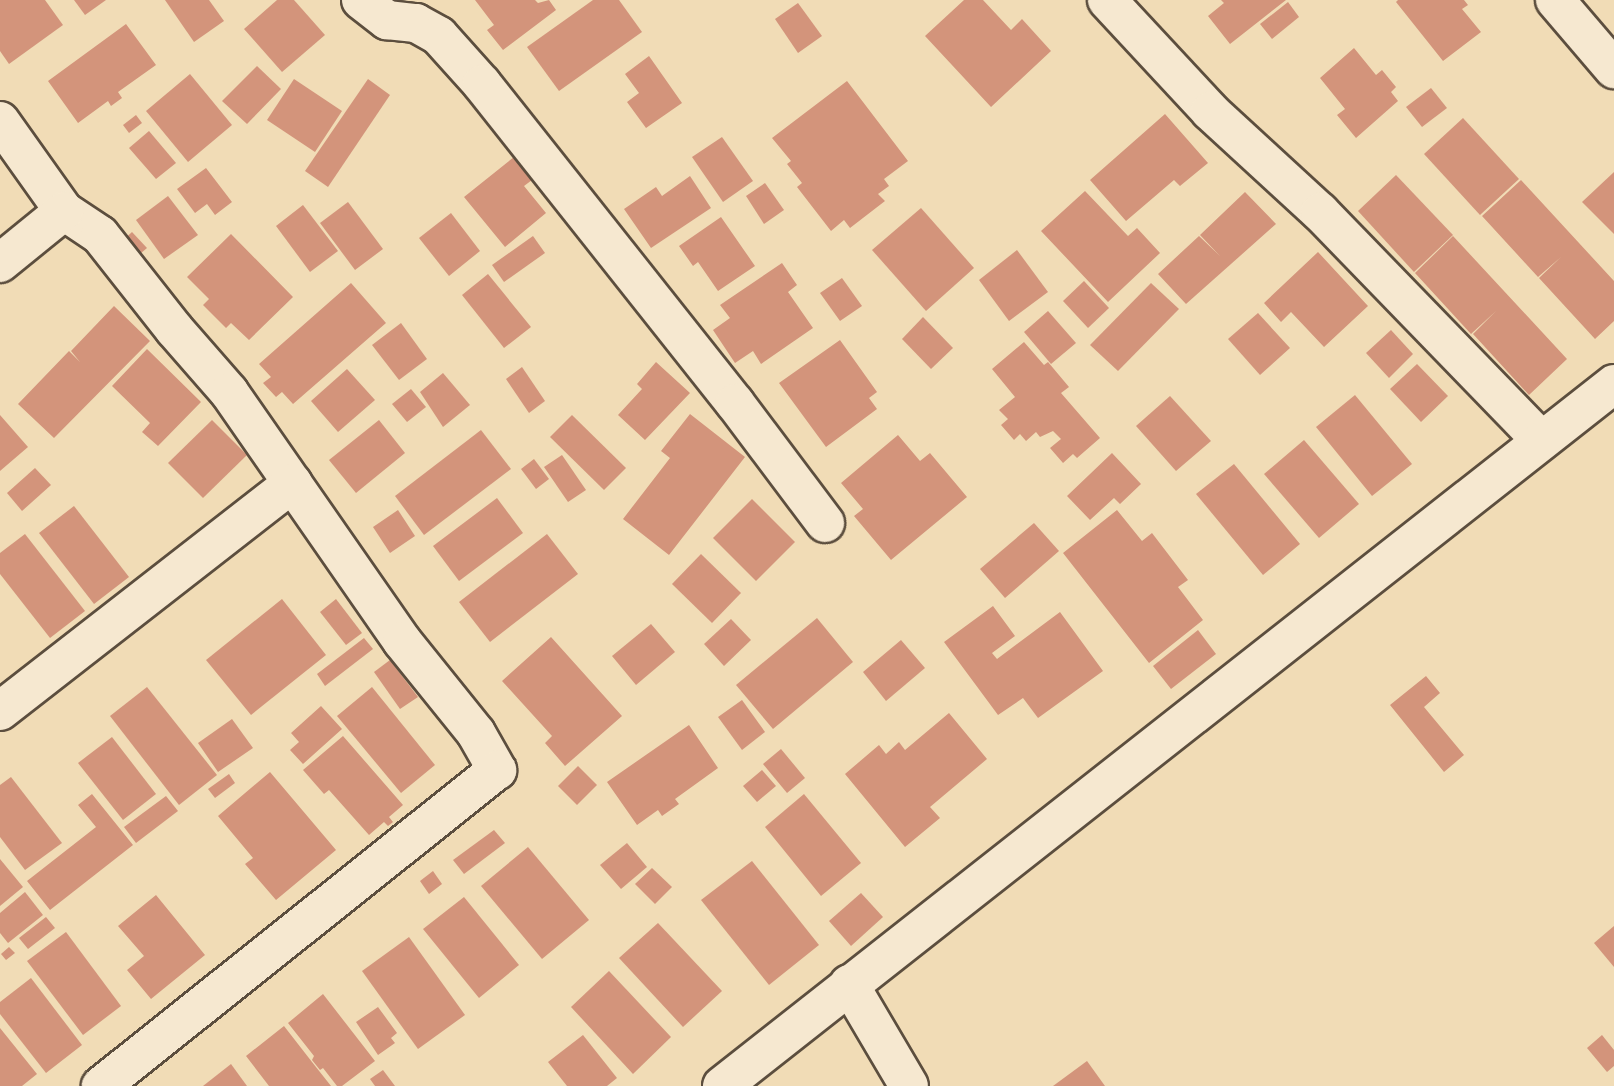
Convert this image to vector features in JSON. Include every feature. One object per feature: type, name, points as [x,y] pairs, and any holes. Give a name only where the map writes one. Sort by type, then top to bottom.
[{"type":"street","points":[[361,0],[387,20],[416,23],[439,36],[482,84],[735,403],[825,523]]},
{"type":"street","points":[[1107,0],[1210,111],[1320,212],[1541,440]]},
{"type":"street","points":[[1555,0],[1614,69]]},
{"type":"street","points":[[0,121],[64,211],[100,235],[174,329],[229,392],[402,641],[477,733],[497,770],[101,1086]]},
{"type":"street","points":[[0,263],[64,211]]},
{"type":"street","points":[[722,1086],[1614,384]]},
{"type":"street","points":[[0,712],[293,483]]},
{"type":"street","points":[[849,984],[909,1086]]},
{"type":"building","points":[[0,0],[45,0],[63,25],[9,64],[0,51]]},
{"type":"building","points":[[74,0],[106,0],[85,15]]},
{"type":"building","points":[[165,0],[209,0],[224,21],[194,42]]},
{"type":"building","points":[[277,0],[294,0],[325,35],[282,72],[244,29]]},
{"type":"building","points":[[475,0],[535,0],[538,3],[549,0],[556,10],[503,50],[487,30],[494,25]]},
{"type":"building","points":[[593,0],[619,0],[642,32],[559,91],[527,47]]},
{"type":"building","points":[[964,0],[983,0],[1011,30],[1022,19],[1051,51],[991,107],[925,36]]},
{"type":"building","points":[[1221,0],[1286,0],[1230,44],[1208,16],[1224,3]]},
{"type":"building","points":[[1464,0],[1468,5],[1462,9],[1481,32],[1443,61],[1396,2]]},
{"type":"building","points":[[1288,2],[1299,17],[1272,39],[1260,24]]},
{"type":"building","points":[[798,3],[822,36],[798,53],[775,19]]},
{"type":"building","points":[[126,24],[156,65],[118,92],[122,98],[111,106],[108,101],[78,123],[48,81]]},
{"type":"building","points":[[1354,48],[1376,75],[1382,70],[1396,87],[1391,92],[1398,101],[1356,138],[1337,115],[1345,109],[1320,78]]},
{"type":"building","points":[[649,56],[682,103],[646,128],[627,102],[639,93],[625,74]]},
{"type":"building","points":[[257,66],[281,89],[247,124],[222,101]]},
{"type":"building","points":[[190,74],[232,125],[188,162],[146,111]]},
{"type":"building","points":[[294,79],[342,111],[315,152],[267,120]]},
{"type":"building","points":[[368,79],[390,95],[328,187],[305,171]]},
{"type":"building","points":[[847,81],[908,161],[884,179],[889,186],[878,194],[885,201],[850,228],[844,220],[831,231],[797,187],[802,183],[787,164],[791,161],[772,138]]},
{"type":"building","points":[[1431,88],[1447,108],[1422,127],[1406,107]]},
{"type":"building","points":[[1165,114],[1208,163],[1180,186],[1174,180],[1126,221],[1090,180]]},
{"type":"building","points":[[136,115],[142,123],[129,133],[123,125]]},
{"type":"building","points":[[1463,118],[1519,179],[1480,215],[1424,154]]},
{"type":"building","points":[[149,131],[176,163],[156,179],[129,148]]},
{"type":"building","points":[[722,137],[753,181],[723,202],[692,157]]},
{"type":"building","points":[[514,157],[532,180],[524,186],[546,213],[505,247],[464,197]]},
{"type":"building","points":[[206,168],[232,202],[215,215],[207,204],[195,213],[177,189]]},
{"type":"building","points":[[1614,172],[1614,234],[1582,202]]},
{"type":"building","points":[[1396,175],[1453,235],[1414,272],[1358,211]]},
{"type":"building","points":[[690,176],[711,208],[651,248],[624,209],[656,187],[662,196]]},
{"type":"building","points":[[1521,180],[1614,281],[1614,321],[1595,339],[1539,278],[1561,257],[1538,277],[1482,216]]},
{"type":"building","points":[[765,183],[784,210],[764,224],[746,196]]},
{"type":"building","points":[[1085,191],[1128,236],[1137,228],[1160,253],[1108,302],[1041,231]]},
{"type":"building","points":[[1245,192],[1276,224],[1186,304],[1158,274],[1199,236],[1220,256],[1200,235]]},
{"type":"building","points":[[168,196],[198,235],[164,259],[136,220]]},
{"type":"building","points":[[348,202],[383,249],[355,270],[320,223]]},
{"type":"building","points":[[303,205],[338,251],[310,272],[276,226]]},
{"type":"building","points":[[921,208],[974,268],[926,311],[872,250]]},
{"type":"building","points":[[451,213],[480,251],[449,276],[419,238]]},
{"type":"building","points":[[721,217],[755,266],[718,291],[698,262],[693,266],[679,246]]},
{"type":"building","points":[[132,232],[147,248],[134,259],[120,243]]},
{"type":"building","points":[[231,234],[293,297],[249,340],[231,323],[226,328],[203,305],[209,299],[187,277]]},
{"type":"building","points":[[533,236],[545,253],[504,282],[492,265]]},
{"type":"building","points":[[1453,236],[1567,359],[1529,395],[1473,334],[1496,311],[1471,334],[1415,273]]},
{"type":"building","points":[[1017,250],[1048,292],[1009,321],[979,280]]},
{"type":"building","points":[[1318,252],[1368,306],[1324,347],[1291,312],[1281,322],[1264,303]]},
{"type":"building","points":[[782,263],[797,285],[788,292],[813,328],[761,364],[753,351],[735,363],[713,330],[730,318],[720,305]]},
{"type":"building","points":[[488,274],[531,327],[504,348],[462,295]]},
{"type":"building","points":[[842,278],[862,306],[840,321],[820,293]]},
{"type":"building","points":[[1084,281],[1109,308],[1088,328],[1063,301]]},
{"type":"building","points":[[351,283],[386,323],[293,404],[282,392],[276,397],[263,383],[271,377],[259,364]]},
{"type":"building","points":[[1151,283],[1179,309],[1118,371],[1090,345]]},
{"type":"building","points":[[114,306],[150,341],[54,438],[18,404],[69,351],[80,362],[71,351]]},
{"type":"building","points":[[1048,311],[1076,343],[1051,364],[1024,332]]},
{"type":"building","points":[[1258,313],[1290,348],[1260,375],[1228,339]]},
{"type":"building","points":[[923,317],[953,348],[931,369],[902,339]]},
{"type":"building","points":[[401,323],[427,359],[399,380],[372,345]]},
{"type":"building","points":[[1391,330],[1413,354],[1389,378],[1366,353]]},
{"type":"building","points":[[840,340],[877,392],[869,398],[877,409],[826,447],[779,383]]},
{"type":"building","points":[[1024,342],[1044,365],[1048,362],[1069,387],[1061,393],[1100,438],[1077,458],[1073,454],[1063,463],[1050,448],[1061,439],[1053,431],[1040,437],[1036,432],[1026,441],[1020,434],[1014,440],[1001,425],[1008,419],[999,410],[1015,397],[992,369]]},
{"type":"building","points":[[147,349],[201,402],[158,446],[142,432],[150,423],[112,386]]},
{"type":"building","points":[[656,362],[690,393],[645,440],[618,415],[642,389],[637,384]]},
{"type":"building","points":[[1417,364],[1448,396],[1421,422],[1390,389]]},
{"type":"building","points":[[522,367],[545,401],[529,413],[506,379]]},
{"type":"building","points":[[347,369],[375,400],[338,432],[311,401]]},
{"type":"building","points":[[443,373],[470,405],[443,427],[420,392]]},
{"type":"building","points":[[411,389],[426,407],[407,422],[392,404]]},
{"type":"building","points":[[1355,395],[1412,464],[1372,496],[1316,427]]},
{"type":"building","points":[[1170,396],[1211,441],[1176,471],[1136,426]]},
{"type":"building","points":[[690,414],[745,457],[669,555],[623,519],[670,458],[661,451]]},
{"type":"building","points":[[0,415],[28,447],[0,471]]},
{"type":"building","points":[[572,415],[626,468],[604,490],[550,437]]},
{"type":"building","points":[[212,420],[247,455],[203,498],[168,463]]},
{"type":"building","points":[[379,420],[405,453],[356,493],[329,460]]},
{"type":"building","points":[[481,430],[511,469],[424,535],[395,496]]},
{"type":"building","points":[[898,435],[920,461],[930,453],[967,497],[891,560],[854,516],[863,509],[841,483]]},
{"type":"building","points":[[1304,440],[1359,504],[1319,538],[1264,474]]},
{"type":"building","points":[[1112,453],[1141,484],[1120,504],[1114,498],[1090,520],[1067,496]]},
{"type":"building","points":[[562,455],[586,490],[568,502],[544,467]]},
{"type":"building","points":[[534,459],[549,479],[536,489],[521,469]]},
{"type":"building","points":[[1234,464],[1300,544],[1263,575],[1196,494]]},
{"type":"building","points":[[35,468],[51,485],[22,511],[7,493]]},
{"type":"building","points":[[497,498],[523,533],[459,581],[433,546]]},
{"type":"building","points":[[752,499],[795,542],[756,581],[713,538]]},
{"type":"building","points":[[74,506],[129,577],[94,604],[39,533]]},
{"type":"building","points":[[398,510],[415,536],[390,553],[373,527]]},
{"type":"building","points":[[1117,510],[1142,541],[1152,533],[1188,580],[1178,587],[1203,620],[1149,663],[1063,553]]},
{"type":"building","points":[[1034,523],[1059,551],[1005,598],[980,569]]},
{"type":"building","points":[[25,534],[85,611],[50,638],[0,574],[0,553]]},
{"type":"building","points":[[547,534],[578,574],[490,642],[459,602]]},
{"type":"building","points":[[701,554],[741,593],[712,623],[672,584]]},
{"type":"building","points":[[282,599],[326,655],[251,715],[206,660]]},
{"type":"building","points":[[336,599],[362,633],[346,645],[320,612]]},
{"type":"building","points":[[993,606],[1015,636],[992,653],[997,659],[1060,612],[1103,671],[1038,718],[1023,698],[998,715],[944,642]]},
{"type":"building","points":[[817,618],[853,662],[773,729],[736,685]]},
{"type":"building","points":[[731,619],[751,640],[724,666],[704,644]]},
{"type":"building","points":[[651,624],[675,652],[636,685],[612,656]]},
{"type":"building","points":[[1198,630],[1216,654],[1171,689],[1153,666]]},
{"type":"building","points":[[551,637],[622,716],[565,766],[545,743],[552,736],[502,681]]},
{"type":"building","points":[[364,638],[373,649],[325,686],[317,674]]},
{"type":"building","points":[[901,640],[925,668],[886,701],[863,672]]},
{"type":"building","points":[[390,660],[418,697],[400,709],[374,672]]},
{"type":"building","points":[[1426,676],[1440,693],[1424,707],[1464,755],[1444,772],[1390,705]]},
{"type":"building","points":[[147,687],[217,775],[179,805],[110,716]]},
{"type":"building","points":[[372,687],[435,765],[401,793],[337,716]]},
{"type":"building","points":[[742,700],[765,732],[742,750],[718,717]]},
{"type":"building","points":[[321,706],[342,729],[303,764],[290,750],[299,742],[291,733]]},
{"type":"building","points":[[949,713],[987,759],[930,807],[940,818],[905,847],[845,774],[879,745],[886,754],[899,742],[905,750]]},
{"type":"building","points":[[232,719],[253,748],[218,772],[198,743]]},
{"type":"building","points":[[689,725],[718,768],[675,799],[679,804],[662,816],[658,810],[637,825],[607,782]]},
{"type":"building","points":[[343,736],[403,805],[389,817],[393,822],[388,826],[384,822],[369,835],[329,790],[324,794],[303,770]]},
{"type":"building","points":[[112,737],[156,794],[123,820],[78,763]]},
{"type":"building","points":[[781,749],[805,778],[787,793],[763,764]]},
{"type":"building","points":[[578,766],[597,785],[577,805],[558,786]]},
{"type":"building","points":[[762,770],[776,786],[757,802],[743,786]]},
{"type":"building","points":[[270,772],[336,850],[276,900],[245,864],[253,858],[218,816]]},
{"type":"building","points":[[229,774],[235,783],[215,798],[208,789]]},
{"type":"building","points":[[11,777],[62,843],[25,870],[0,837],[0,785]]},
{"type":"building","points":[[92,794],[133,845],[50,910],[27,881],[96,827],[78,805]]},
{"type":"building","points":[[804,794],[861,863],[821,896],[765,827]]},
{"type":"building","points":[[166,796],[178,811],[136,843],[124,827]]},
{"type":"building","points":[[494,830],[505,843],[464,874],[453,860]]},
{"type":"building","points":[[627,843],[647,867],[621,889],[600,865]]},
{"type":"building","points":[[528,847],[589,920],[542,959],[481,886]]},
{"type":"building","points":[[0,859],[23,887],[0,906]]},
{"type":"building","points":[[752,861],[819,945],[769,985],[701,900]]},
{"type":"building","points":[[652,868],[672,887],[655,904],[635,884]]},
{"type":"building","points":[[433,871],[442,884],[429,894],[420,881]]},
{"type":"building","points":[[25,892],[43,915],[8,943],[0,933],[0,913]]},
{"type":"building","points":[[861,893],[883,917],[851,946],[829,921]]},
{"type":"building","points":[[156,895],[205,955],[151,999],[127,970],[144,956],[118,926]]},
{"type":"building","points":[[464,897],[519,965],[479,998],[423,929]]},
{"type":"building","points":[[46,917],[55,928],[28,949],[19,938]]},
{"type":"building","points":[[658,923],[722,991],[683,1027],[619,958]]},
{"type":"building","points":[[1614,926],[1614,967],[1594,943]]},
{"type":"building","points":[[66,932],[121,1006],[83,1035],[27,961]]},
{"type":"building","points":[[409,937],[465,1015],[418,1049],[362,971]]},
{"type":"building","points":[[9,947],[15,953],[6,960],[1,954]]},
{"type":"building","points":[[609,971],[671,1037],[633,1074],[571,1007]]},
{"type":"building","points":[[31,978],[82,1045],[46,1073],[0,1014],[0,1002]]},
{"type":"building","points":[[323,994],[375,1061],[342,1086],[337,1086],[323,1068],[320,1070],[312,1060],[314,1056],[288,1023]]},
{"type":"building","points":[[378,1007],[397,1033],[391,1038],[395,1043],[378,1055],[356,1022]]},
{"type":"building","points":[[284,1026],[331,1086],[269,1086],[246,1056]]},
{"type":"building","points":[[0,1028],[37,1074],[22,1086],[0,1086]]},
{"type":"building","points":[[583,1035],[617,1078],[607,1086],[567,1086],[548,1062]]},
{"type":"building","points":[[1602,1035],[1614,1050],[1614,1066],[1607,1072],[1587,1048]]},
{"type":"building","points":[[1087,1061],[1105,1086],[1053,1086]]},
{"type":"building","points":[[231,1064],[247,1086],[203,1086]]},
{"type":"building","points":[[383,1070],[395,1086],[375,1086],[370,1079]]}]
